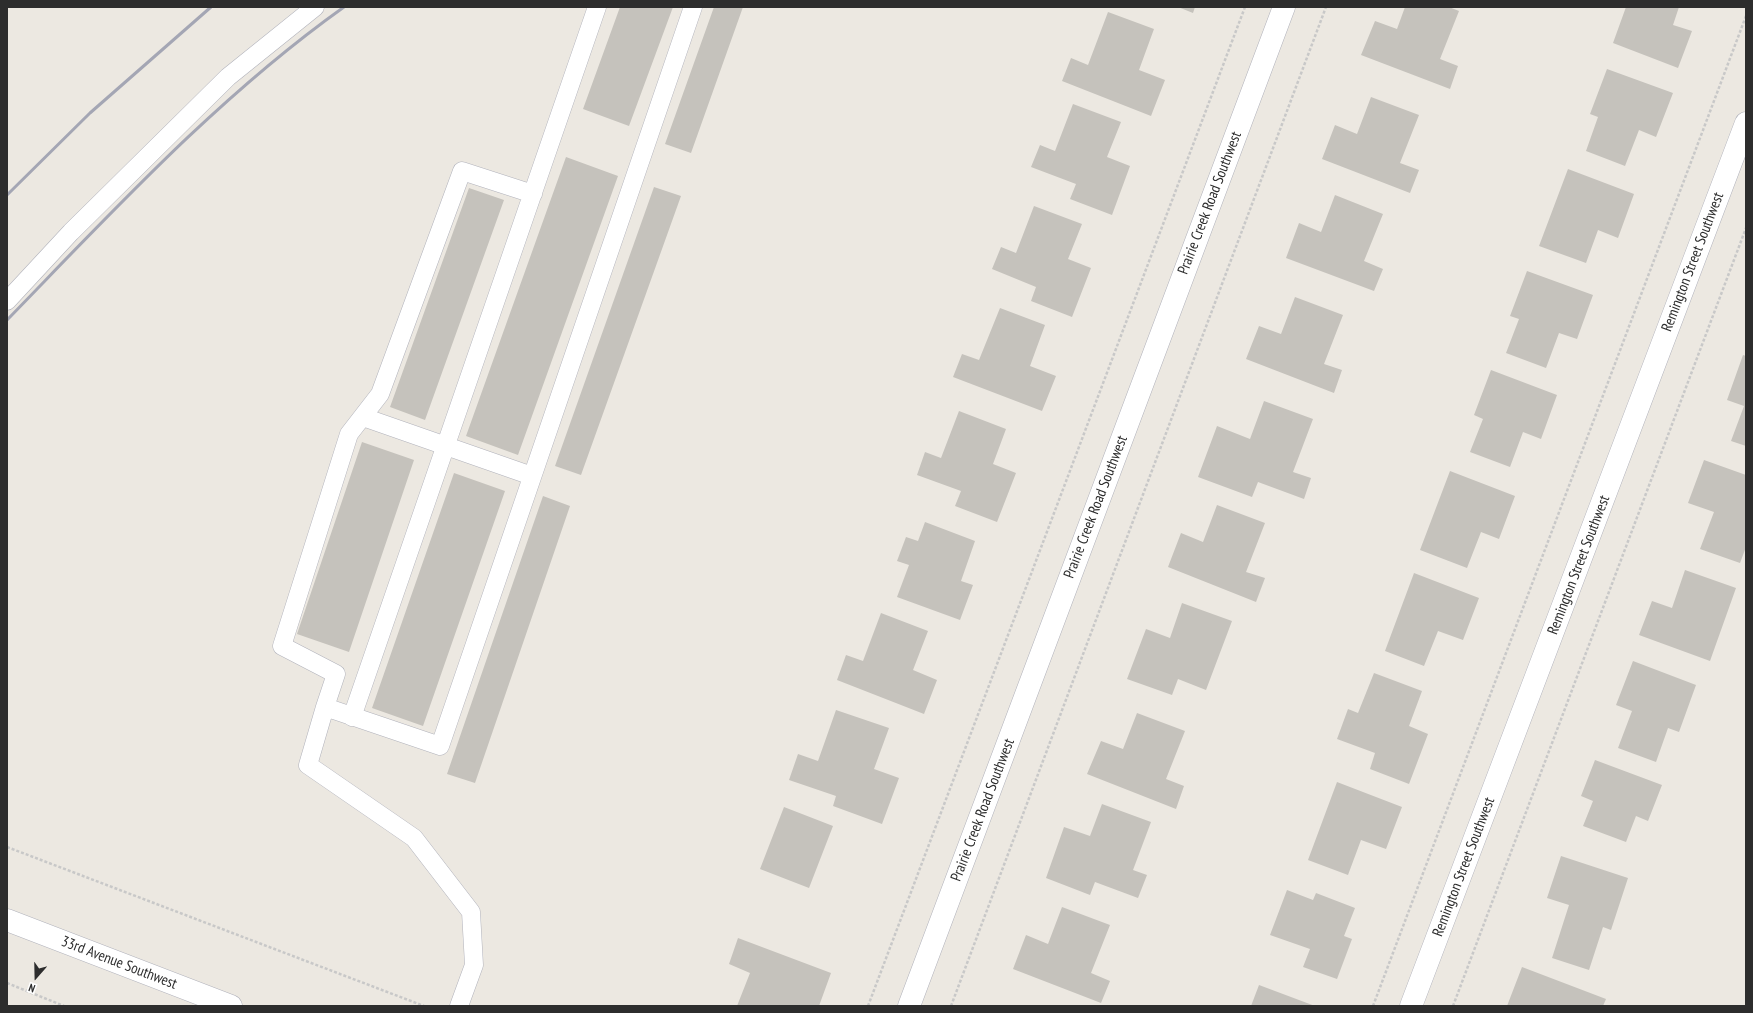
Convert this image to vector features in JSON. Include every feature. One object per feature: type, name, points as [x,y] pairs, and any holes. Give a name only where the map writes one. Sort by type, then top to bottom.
[{"type":"street","name":"Prairie Creek Road Southwest","points":[[909,1006],[1284,7]]},
{"type":"street","name":"Remington Street Southwest","points":[[1411,1006],[1746,123]]},
{"type":"street","name":"33rd Avenue Southwest","points":[[7,920],[230,1006]]},
{"type":"lane","points":[[7,300],[71,232],[228,77],[316,7]]},
{"type":"lane","points":[[352,717],[597,7]]},
{"type":"lane","points":[[325,707],[440,746],[693,7]]},
{"type":"lane","points":[[459,1006],[474,965],[471,912],[414,838],[308,765],[336,674],[282,646],[349,434],[380,394],[462,171],[533,194]]},
{"type":"lane","points":[[363,417],[532,476]]},
{"type":"path","points":[[868,1006],[1246,7]]},
{"type":"path","points":[[951,1006],[1326,7]]},
{"type":"path","points":[[1373,1006],[1746,16]]},
{"type":"path","points":[[1453,1006],[1746,228]]},
{"type":"path","points":[[7,847],[424,1006]]},
{"type":"path","points":[[7,983],[64,1006]]},
{"type":"building","points":[[620,7],[673,7],[629,126],[583,109]]},
{"type":"building","points":[[714,7],[743,7],[691,153],[665,144]]},
{"type":"building","points":[[1178,7],[1195,7],[1193,13]]},
{"type":"building","points":[[1405,7],[1449,7],[1459,11],[1440,59],[1458,66],[1450,89],[1361,55],[1375,21],[1397,29]]},
{"type":"building","points":[[1626,7],[1679,7],[1673,25],[1692,31],[1678,68],[1613,43]]},
{"type":"building","points":[[1108,12],[1154,29],[1139,70],[1165,80],[1151,116],[1062,81],[1071,58],[1088,65]]},
{"type":"building","points":[[1607,69],[1673,93],[1656,137],[1639,130],[1625,166],[1586,151],[1598,117],[1590,114]]},
{"type":"building","points":[[1371,97],[1419,115],[1400,163],[1419,170],[1410,193],[1322,159],[1335,125],[1357,134]]},
{"type":"building","points":[[1073,104],[1121,122],[1107,157],[1130,166],[1112,215],[1070,199],[1076,184],[1031,167],[1040,145],[1055,151]]},
{"type":"building","points":[[566,157],[618,176],[518,455],[466,436]]},
{"type":"building","points":[[1568,169],[1634,194],[1618,238],[1598,230],[1586,263],[1539,246]]},
{"type":"building","points":[[654,187],[681,196],[581,475],[555,466]]},
{"type":"building","points":[[469,188],[504,200],[425,420],[390,407]]},
{"type":"building","points":[[1335,195],[1383,214],[1364,261],[1383,269],[1374,291],[1286,258],[1299,223],[1321,232]]},
{"type":"building","points":[[1034,206],[1082,224],[1068,259],[1091,268],[1072,317],[1031,301],[1036,287],[992,269],[1001,247],[1016,253]]},
{"type":"building","points":[[1527,271],[1593,295],[1577,339],[1559,333],[1546,368],[1506,353],[1519,319],[1510,316]]},
{"type":"building","points":[[1295,297],[1343,315],[1324,364],[1342,370],[1334,393],[1246,359],[1259,326],[1281,334]]},
{"type":"building","points":[[1000,308],[1045,325],[1030,366],[1056,376],[1042,411],[953,377],[962,354],[979,360]]},
{"type":"building","points":[[1743,355],[1746,356],[1746,446],[1731,441],[1744,406],[1727,400]]},
{"type":"building","points":[[1491,370],[1557,395],[1541,439],[1523,432],[1510,467],[1470,452],[1483,419],[1474,415]]},
{"type":"building","points":[[1264,401],[1313,419],[1293,472],[1311,478],[1304,499],[1258,482],[1252,497],[1198,477],[1217,426],[1250,439]]},
{"type":"building","points":[[959,411],[1006,429],[993,464],[1016,473],[997,522],[955,506],[961,491],[917,475],[925,452],[941,458]]},
{"type":"building","points":[[362,442],[414,460],[349,652],[297,634]]},
{"type":"building","points":[[1704,460],[1746,475],[1746,547],[1740,563],[1700,549],[1714,512],[1688,503]]},
{"type":"building","points":[[1450,471],[1515,496],[1499,539],[1481,532],[1467,568],[1420,550]]},
{"type":"building","points":[[454,473],[505,491],[423,726],[372,708]]},
{"type":"building","points":[[543,496],[570,506],[475,783],[447,774]]},
{"type":"building","points":[[1217,505],[1265,523],[1246,572],[1265,578],[1256,602],[1168,567],[1181,533],[1203,542]]},
{"type":"building","points":[[925,522],[975,541],[961,581],[973,585],[960,620],[897,597],[909,565],[897,561],[906,537],[918,541]]},
{"type":"building","points":[[1685,570],[1736,588],[1710,661],[1639,635],[1652,601],[1672,608]]},
{"type":"building","points":[[1414,573],[1479,598],[1463,640],[1438,631],[1424,666],[1385,651]]},
{"type":"building","points":[[1182,603],[1232,621],[1206,690],[1178,679],[1172,695],[1127,679],[1146,629],[1170,638]]},
{"type":"building","points":[[881,613],[928,631],[913,670],[937,680],[924,714],[837,680],[846,655],[863,661]]},
{"type":"building","points":[[1633,661],[1696,685],[1679,732],[1668,728],[1656,762],[1618,748],[1632,711],[1616,705]]},
{"type":"building","points":[[1374,673],[1422,691],[1409,726],[1428,734],[1409,784],[1370,769],[1375,753],[1337,739],[1348,709],[1358,713]]},
{"type":"building","points":[[836,710],[889,728],[874,769],[899,778],[882,824],[833,806],[836,796],[789,780],[798,754],[818,761]]},
{"type":"building","points":[[1137,713],[1185,731],[1166,779],[1184,786],[1176,809],[1087,774],[1101,741],[1123,749]]},
{"type":"building","points":[[1595,760],[1662,785],[1648,821],[1636,816],[1626,842],[1583,826],[1593,801],[1581,796]]},
{"type":"building","points":[[1337,782],[1402,807],[1386,849],[1361,840],[1348,875],[1308,860]]},
{"type":"building","points":[[1102,804],[1151,822],[1133,870],[1147,875],[1138,898],[1095,882],[1090,895],[1046,878],[1064,827],[1090,836]]},
{"type":"building","points":[[784,807],[833,826],[809,888],[760,869]]},
{"type":"building","points":[[1561,856],[1628,878],[1611,930],[1603,927],[1589,970],[1552,958],[1569,905],[1547,898]]},
{"type":"building","points":[[1287,890],[1313,900],[1316,893],[1355,908],[1344,936],[1352,939],[1337,979],[1303,967],[1310,949],[1270,935]]},
{"type":"building","points":[[1062,907],[1110,925],[1091,973],[1110,981],[1101,1003],[1013,969],[1026,935],[1048,944]]},
{"type":"building","points":[[738,938],[831,973],[819,1006],[737,1006],[750,973],[729,964]]},
{"type":"building","points":[[1522,967],[1606,999],[1603,1006],[1507,1006]]},
{"type":"building","points":[[1259,985],[1315,1006],[1251,1006]]},
{"type":"railway","points":[[7,195],[90,113],[211,7]]},
{"type":"railway","points":[[7,320],[87,237],[211,116],[298,41],[344,7]]}]
